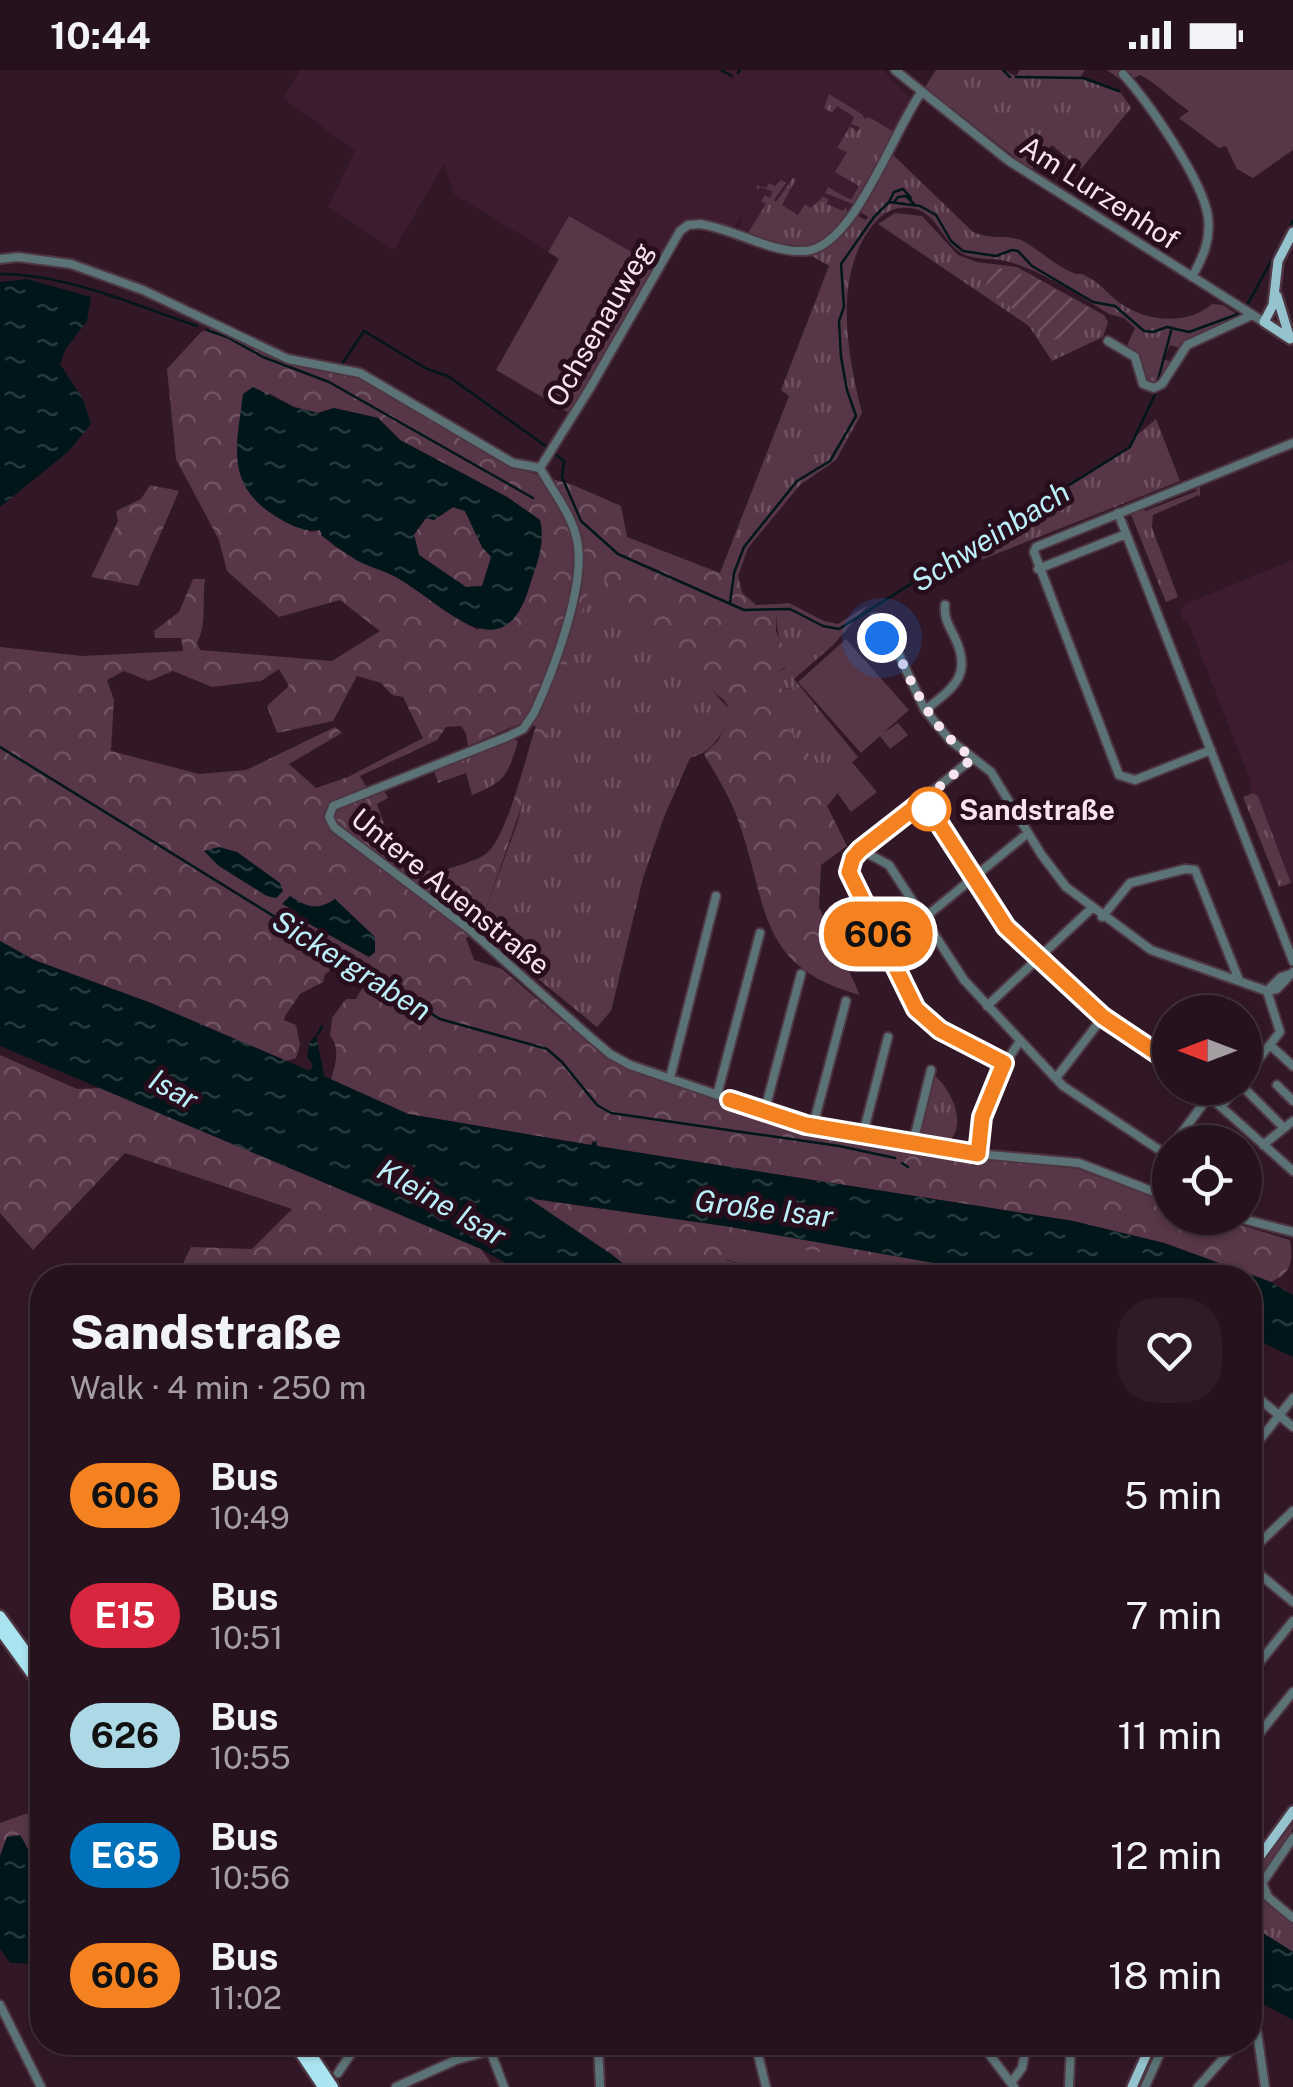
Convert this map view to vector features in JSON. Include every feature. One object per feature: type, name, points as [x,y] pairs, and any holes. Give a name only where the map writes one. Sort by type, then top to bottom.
[{"type":"highway","points":[[0,1616],[30,1657]]},
{"type":"highway","points":[[0,1630],[30,1671]]},
{"type":"highway","points":[[302,2055],[324,2087]]},
{"type":"highway","points":[[311,2055],[332,2087]]},
{"type":"main road","points":[[1264,322],[1272,304],[1278,260],[1293,232]]},
{"type":"main road","points":[[1275,289],[1292,341]]},
{"type":"main road","name":"Am Lurzenhof","points":[[1264,322],[1292,341]]},
{"type":"main road","points":[[1262,1854],[1293,1811]]},
{"type":"main road","points":[[1132,2087],[1146,2055]]},
{"type":"street","name":"Am Lurzenhof","points":[[894,70],[1024,171],[1264,322]]},
{"type":"street","points":[[1122,74],[1134,86],[1202,193],[1209,239],[1192,277]]},
{"type":"street","name":"Ochsenauweg","points":[[540,468],[680,231],[688,225],[700,224],[788,250],[806,251],[824,245],[839,232],[861,200],[921,93]]},
{"type":"street","points":[[0,259],[18,257],[71,264],[144,290],[272,353],[360,373],[513,463],[540,468]]},
{"type":"street","points":[[1108,341],[1135,356],[1143,384],[1154,388],[1162,384],[1187,345],[1246,311]]},
{"type":"street","points":[[1211,750],[1135,780],[1119,775],[1038,569],[1036,547],[1293,443]]},
{"type":"street","name":"Untere Auenstraße","points":[[540,468],[574,531],[578,564],[575,593],[534,713],[523,729],[509,736],[333,806],[330,821],[341,834],[468,928],[610,1054],[764,1113],[813,1126],[978,1154],[1079,1163],[1152,1192]]},
{"type":"street","points":[[1118,513],[1293,961]]},
{"type":"street","points":[[1038,569],[1126,534]]},
{"type":"street","points":[[925,710],[948,693],[963,667],[963,656],[944,618],[945,605]]},
{"type":"street","points":[[893,642],[925,710],[950,740],[991,772],[1056,876],[1102,916],[1151,950],[1267,991],[1284,1031],[1262,1054]]},
{"type":"street","points":[[973,758],[860,850],[852,862],[851,878],[916,1009],[940,1030],[1004,1063]]},
{"type":"street","points":[[924,800],[999,920],[1103,1017],[1152,1050]]},
{"type":"street","points":[[923,919],[1028,832]]},
{"type":"street","points":[[860,850],[889,865],[964,980],[1056,1078],[1152,1146]]},
{"type":"street","points":[[1102,916],[1130,883],[1195,870],[1238,980]]},
{"type":"street","points":[[670,1078],[716,896]]},
{"type":"street","points":[[987,1006],[1092,908]]},
{"type":"street","points":[[716,1095],[760,933]]},
{"type":"street","points":[[1267,991],[1281,977],[1292,973]]},
{"type":"street","points":[[764,1113],[801,974]]},
{"type":"street","points":[[813,1126],[846,1001]]},
{"type":"street","points":[[1056,1078],[1103,1017]]},
{"type":"street","points":[[863,1134],[888,1037]]},
{"type":"street","points":[[978,1154],[982,1117],[1004,1063],[1020,1041]]},
{"type":"street","points":[[1270,1044],[1293,1066]]},
{"type":"street","points":[[912,1143],[932,1070]]},
{"type":"street","points":[[1277,1085],[1293,1101]]},
{"type":"street","points":[[1261,1105],[1284,1128]]},
{"type":"street","points":[[1221,1106],[1293,1171]]},
{"type":"street","points":[[1263,1145],[1293,1121]]},
{"type":"street","points":[[1284,1164],[1293,1158]]},
{"type":"street","points":[[1262,1224],[1293,1232]]},
{"type":"street","points":[[1262,1437],[1293,1398]]},
{"type":"street","points":[[1262,1401],[1293,1427]]},
{"type":"street","points":[[1262,1541],[1293,1512]]},
{"type":"street","points":[[1262,1576],[1293,1602]]},
{"type":"street","points":[[1262,1659],[1293,1621]]},
{"type":"street","points":[[1262,1729],[1293,1692]]},
{"type":"street","points":[[1293,1838],[1262,1882],[1268,1897],[1293,1918]]},
{"type":"street","points":[[0,2005],[40,2087]]},
{"type":"street","points":[[338,2073],[350,2055]]},
{"type":"street","points":[[396,2087],[475,2055]]},
{"type":"street","points":[[492,2055],[504,2087]]},
{"type":"street","points":[[599,2055],[600,2087]]},
{"type":"street","points":[[758,2055],[766,2087]]},
{"type":"street","points":[[990,2055],[1012,2085],[1024,2055]]},
{"type":"street","points":[[1068,2087],[1070,2055]]},
{"type":"street","points":[[1145,2087],[1159,2055]]},
{"type":"street","points":[[1198,2087],[1226,2055]]},
{"type":"street","points":[[1260,2055],[1265,2087]]},
{"type":"shaded area","points":[[300,70],[883,70],[911,99],[874,171],[832,233],[788,246],[739,231],[743,213],[734,227],[691,218],[676,228],[569,413],[496,370],[559,258],[454,194],[444,164],[394,250],[328,207],[355,151],[283,98]]},
{"type":"shaded area","points":[[1293,560],[1291,883],[1258,796],[1253,795],[1188,622],[1180,613],[1185,604]]},
{"type":"green space","points":[[936,70],[1004,70],[1016,76],[1020,70],[1085,70],[1080,78],[1121,93],[1131,108],[1081,169],[1052,145],[1031,170],[925,87]]},
{"type":"green space","points":[[1107,70],[1293,70],[1293,150],[1253,178],[1237,169],[1226,146],[1219,148],[1179,118],[1189,111],[1152,82],[1140,75],[1125,83]]},
{"type":"green space","points":[[829,94],[864,119],[869,117],[894,132],[853,204],[825,193],[828,187],[851,200],[859,186],[835,172],[847,152],[837,148],[850,126],[857,132],[860,127],[851,124],[854,117],[837,106],[832,113],[824,108]]},
{"type":"green space","points":[[891,153],[973,232],[1025,242],[1065,269],[1091,279],[1133,311],[1156,318],[1180,318],[1212,304],[1223,305],[1241,317],[1180,348],[1170,345],[1164,359],[1173,363],[1162,384],[1146,387],[1139,366],[1125,350],[1135,328],[1124,318],[1109,314],[1033,270],[959,252],[921,211],[903,208],[885,213],[867,233],[857,253],[847,298],[852,368],[862,413],[836,460],[800,485],[748,548],[738,576],[743,596],[720,573],[789,396],[781,390],[829,266],[812,256],[833,243],[856,215],[866,220],[868,217],[859,211]]},
{"type":"green space","points":[[796,179],[782,205],[798,215],[805,204],[810,208],[823,197],[828,199],[827,204],[843,211],[846,207],[848,213],[824,237],[803,246],[748,233],[766,204],[761,201],[772,194],[760,187],[758,190],[756,185],[766,188],[781,180],[786,183],[776,202]]},
{"type":"green space","points":[[895,213],[922,216],[958,255],[977,262],[1017,267],[1104,315],[1108,322],[1103,337],[1052,361],[1029,326],[878,224]]},
{"type":"green space","points":[[569,216],[654,265],[569,413],[496,370],[559,259],[548,252]]},
{"type":"green space","points":[[994,266],[1032,278],[1092,309],[1081,331],[1047,342],[1031,320],[984,290]]},
{"type":"green space","points":[[215,327],[289,363],[359,375],[521,470],[573,485],[621,506],[627,537],[720,573],[756,605],[777,604],[776,631],[790,663],[777,673],[775,680],[781,689],[795,688],[776,711],[838,793],[827,806],[847,846],[821,865],[819,907],[860,995],[826,983],[801,968],[784,950],[763,907],[736,814],[704,754],[718,741],[731,712],[724,700],[654,645],[590,559],[591,581],[546,736],[483,917],[477,922],[477,931],[466,938],[474,960],[502,969],[586,1041],[625,1068],[720,1099],[733,1108],[805,1128],[916,1149],[1078,1169],[1152,1196],[1152,1235],[1262,1235],[1262,1232],[1290,1240],[1291,1261],[1287,1270],[1271,1282],[1262,1279],[1262,1265],[1224,1265],[1164,1243],[1073,1221],[596,1146],[593,1140],[591,1145],[408,1114],[331,1080],[336,1057],[330,1036],[332,1018],[346,999],[356,999],[364,985],[338,965],[325,974],[323,982],[300,994],[285,1016],[284,1020],[296,1025],[300,1045],[296,1058],[287,1061],[151,1003],[34,960],[0,941],[0,647],[82,656],[183,651],[181,638],[155,638],[154,631],[179,612],[193,579],[205,579],[203,620],[197,643],[200,650],[332,661],[380,631],[340,600],[279,617],[227,571],[219,540],[176,459],[167,369],[201,332]],"holes":[[[269,393],[294,407],[318,413],[334,408],[378,418],[400,440],[507,497],[540,520],[478,630],[399,579],[334,546],[320,530],[311,532],[266,510]],[[279,669],[289,686],[267,706],[277,733],[333,721],[357,676],[381,683],[392,695],[403,697],[423,738],[348,777],[316,788],[289,764],[342,733],[335,727],[246,770],[199,774],[111,751],[114,700],[107,680],[124,671],[149,681],[173,671],[212,687],[261,681]],[[519,724],[536,726],[509,813],[487,853],[434,873],[396,858],[377,804],[388,798],[384,791],[369,792],[360,776],[437,740],[446,727],[461,726],[468,746]]]},
{"type":"green space","points":[[1156,419],[1180,481],[976,562],[961,553],[1130,447],[1137,435]]},
{"type":"green space","points":[[150,485],[179,491],[138,586],[91,577],[118,521],[116,511],[141,499]]},
{"type":"green space","points":[[1195,486],[1200,488],[1200,498],[1199,495],[1153,515],[1152,528],[1178,597],[1166,602],[1130,512],[1143,507],[1145,511],[1197,491]]},
{"type":"green space","points":[[453,507],[465,511],[482,547],[492,557],[482,586],[466,587],[419,555],[414,535],[426,518],[434,520]]},
{"type":"green space","points":[[589,557],[732,712],[711,746],[690,758],[664,817],[643,878],[611,1011],[597,1027],[482,933],[482,919],[517,824]]},
{"type":"green space","points":[[789,603],[838,624],[868,605],[833,645],[794,679],[858,757],[830,783],[775,711],[794,688],[781,689],[775,680],[785,668],[777,604]]},
{"type":"green space","points":[[846,639],[909,710],[883,733],[898,723],[908,735],[890,749],[880,736],[861,753],[798,682]]},
{"type":"green space","points":[[514,738],[518,742],[508,770],[492,786],[472,795],[466,773],[438,783],[434,771]]},
{"type":"green space","points":[[852,762],[877,792],[851,812],[830,783]]},
{"type":"green space","points":[[1253,793],[1258,796],[1291,883],[1279,887],[1243,797]]},
{"type":"green space","points":[[0,1055],[77,1089],[101,1088],[481,1249],[492,1265],[182,1265],[191,1247],[252,1249],[292,1209],[125,1153],[33,1250],[0,1213]]},
{"type":"green space","points":[[936,1077],[955,1106],[957,1124],[951,1139],[917,1132],[928,1092],[933,1088],[932,1078]]},
{"type":"green space","points":[[525,1198],[957,1265],[909,1265],[729,1241],[726,1260],[742,1265],[625,1265]]},
{"type":"green space","points":[[729,1240],[909,1265],[744,1265],[725,1259]]},
{"type":"green space","points":[[30,1812],[30,1852],[7,1837],[0,1856],[0,1823]]},
{"type":"green space","points":[[1293,1824],[1262,1881],[1262,1863]]},
{"type":"green space","points":[[1262,1881],[1269,1897],[1293,1918],[1293,1952],[1262,1933]]},
{"type":"water","points":[[27,279],[91,297],[87,321],[65,350],[60,364],[83,399],[91,424],[69,451],[0,507],[0,282]]},
{"type":"water","points":[[253,387],[294,407],[318,413],[334,408],[378,418],[400,440],[507,497],[540,520],[539,555],[517,614],[503,627],[487,630],[469,624],[396,577],[355,559],[322,536],[320,530],[291,525],[275,516],[259,503],[241,476],[237,446],[243,394]],"holes":[[[453,507],[465,511],[491,557],[482,586],[466,587],[419,555],[414,534],[426,518],[434,520]]]},
{"type":"water","points":[[219,847],[237,852],[280,883],[283,891],[276,898],[267,896],[219,866],[204,851]]},
{"type":"water","points":[[290,896],[312,906],[335,899],[375,937],[375,952],[369,957],[293,915],[292,909],[282,904]]},
{"type":"water","points":[[0,941],[34,960],[151,1003],[310,1071],[313,1065],[307,1057],[309,1044],[316,1034],[324,1076],[408,1114],[591,1145],[596,1140],[597,1146],[1073,1221],[1164,1243],[1224,1265],[945,1265],[725,1226],[528,1198],[625,1265],[510,1265],[481,1249],[0,1046]]},
{"type":"water","points":[[1262,1279],[1293,1295],[1293,1357],[1262,1343]]},
{"type":"water","points":[[20,1835],[30,1854],[30,1964],[10,1963],[0,1949],[0,1856],[7,1837]]},
{"type":"water","points":[[1262,1933],[1293,1952],[1293,2020],[1262,2003]]},
{"type":"waterway","points":[[721,70],[732,76]]},
{"type":"waterway","points":[[1003,70],[1010,77]]},
{"type":"waterway","points":[[1016,77],[1083,78],[1119,91]]},
{"type":"waterway","points":[[889,202],[894,192],[903,189],[911,198]]},
{"type":"waterway","points":[[894,202],[906,196],[914,204]]},
{"type":"waterway","name":"Schweinbach","points":[[730,603],[734,573],[744,547],[797,481],[830,461],[856,416],[841,357],[841,264],[889,202],[920,206],[936,215],[951,241],[963,251],[996,256],[1018,251],[1032,266],[1093,302],[1115,306],[1144,331],[1167,327],[1189,332],[1241,313]]},
{"type":"waterway","name":"Schweinbach","points":[[1246,307],[1293,221]]},
{"type":"waterway","name":"Schweinbach","points":[[0,274],[75,285],[197,326]]},
{"type":"waterway","name":"Schweinbach","points":[[207,330],[329,382],[533,498]]},
{"type":"waterway","name":"Schweinbach","points":[[342,364],[364,331],[427,369],[448,376],[547,447]]},
{"type":"waterway","name":"Schweinbach","points":[[1158,380],[1171,331]]},
{"type":"waterway","name":"Schweinbach","points":[[555,454],[564,461],[562,477],[581,521],[618,554],[744,610],[790,609],[823,626],[839,629],[1130,447],[1158,388]]},
{"type":"waterway","name":"Sickergraben","points":[[0,747],[440,1019],[547,1049],[597,1105],[611,1113],[839,1146],[895,1158]]},
{"type":"waterway","points":[[346,983],[356,969]]},
{"type":"waterway","points":[[318,1034],[322,1026]]},
{"type":"waterway","points":[[902,1163],[908,1167]]},
{"type":"bus line","name":"606","points":[[730,1100],[806,1125],[978,1154],[982,1117],[1004,1063],[940,1030],[916,1009],[849,872],[860,850],[924,800],[972,880],[1006,927],[1080,998],[1152,1049]]},
{"type":"place","name":"Sandstraße","points":[[929,809]]},
{"type":"route","points":[[882,638],[893,642],[925,710],[941,731],[973,758],[924,800],[929,809]]},
{"type":"water label","name":"Isar","points":[[174,1089]]},
{"type":"water label","name":"Kleine Isar","points":[[442,1202]]},
{"type":"water label","name":"Große Isar","points":[[764,1208]]}]
